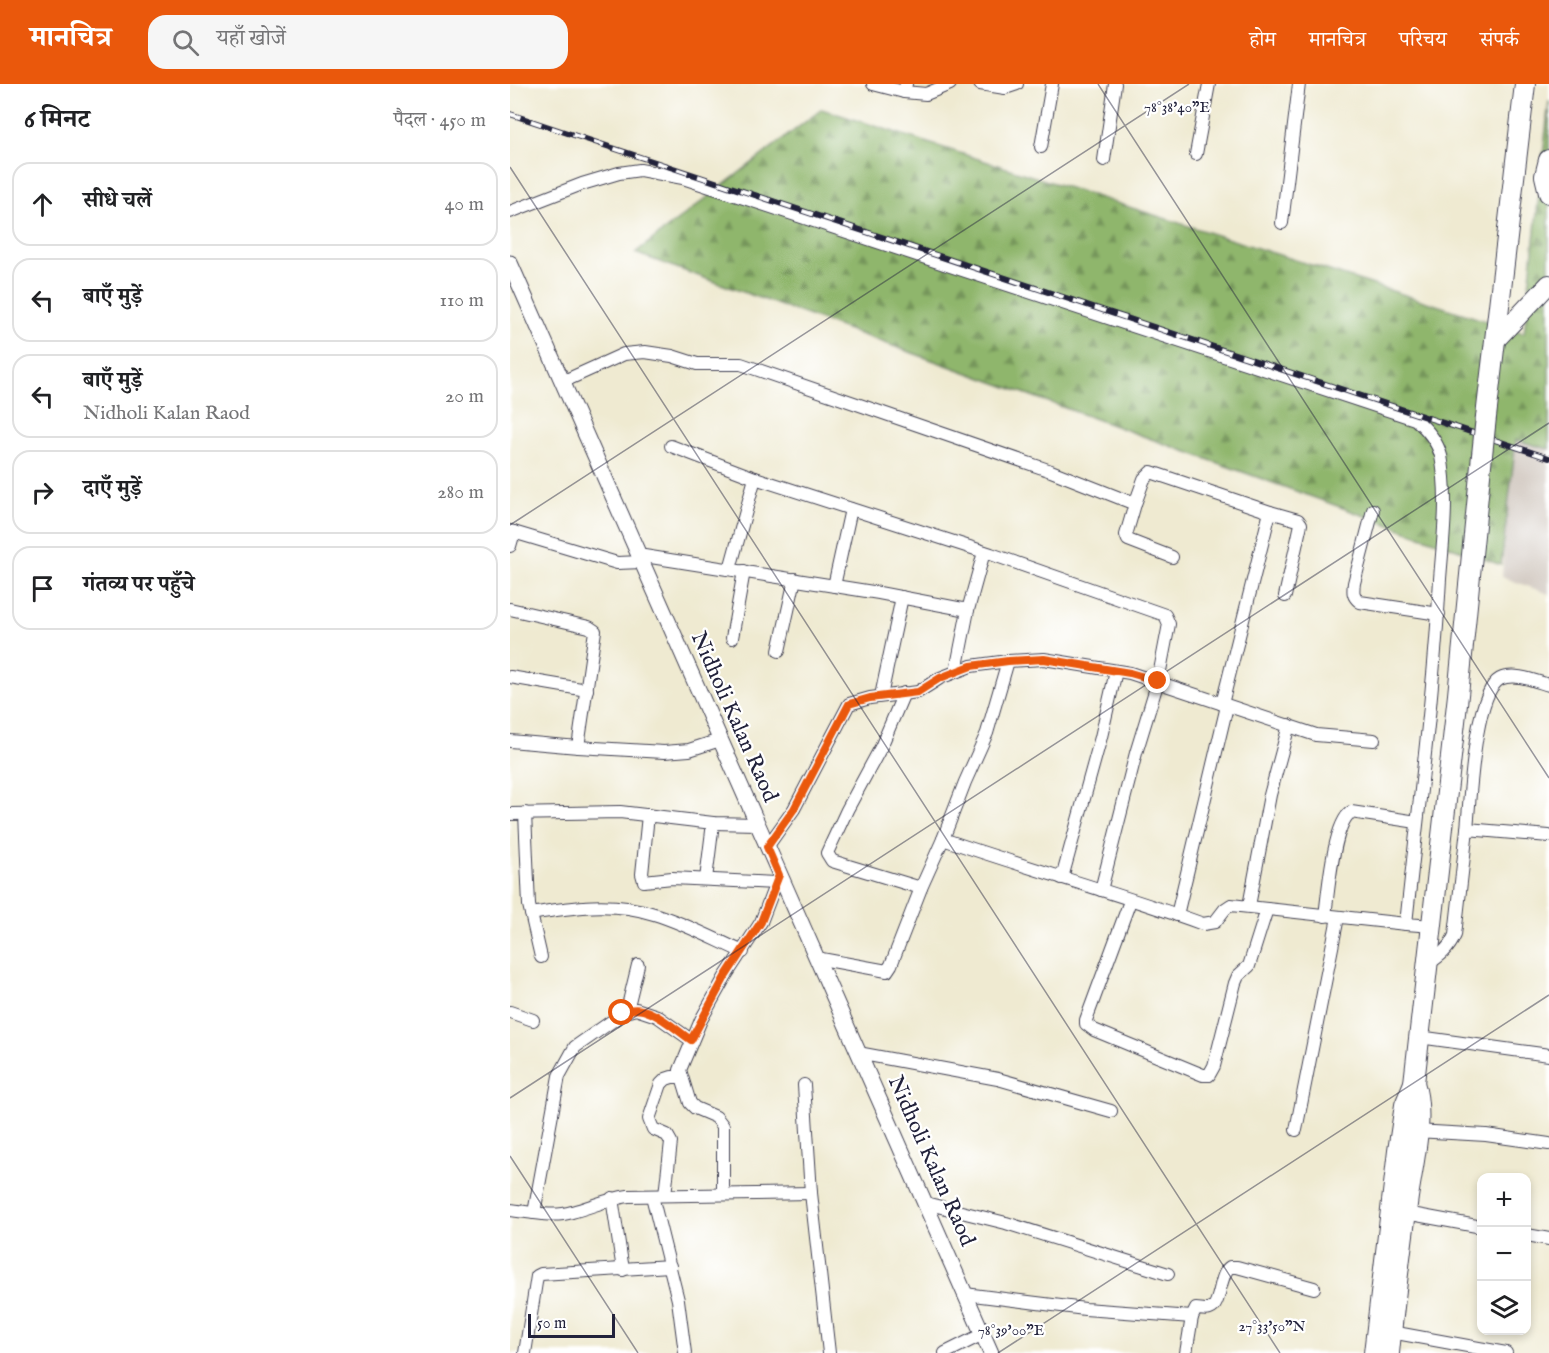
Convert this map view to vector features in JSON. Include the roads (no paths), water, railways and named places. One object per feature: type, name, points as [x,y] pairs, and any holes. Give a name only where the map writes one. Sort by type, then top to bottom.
[{"type":"main road","points":[[1374,1353],[1398,1151],[1405,1105],[1414,1083],[1433,926],[1494,342],[1525,84]]},
{"type":"main road","points":[[1515,165],[1547,165],[1546,188],[1549,193]]},
{"type":"main road","points":[[1494,342],[1549,284]]},
{"type":"main road","points":[[1389,1353],[1419,1109],[1418,1094],[1414,1083]]},
{"type":"street","points":[[873,84],[905,88],[926,94],[950,84]]},
{"type":"street","points":[[980,84],[1005,88],[1017,84]]},
{"type":"street","points":[[1041,147],[1052,84]]},
{"type":"street","points":[[1104,160],[1115,84]]},
{"type":"street","points":[[1196,154],[1209,84]]},
{"type":"street","points":[[1282,223],[1299,84]]},
{"type":"street","points":[[510,212],[582,184],[620,173],[640,170],[683,177],[1415,419],[1430,434],[1440,454],[1444,512],[1439,614],[1406,924]]},
{"type":"street","name":"Nidholi Kalan Raod","points":[[510,263],[757,824],[778,879],[816,958],[991,1353]]},
{"type":"street","points":[[562,382],[624,354],[645,352],[672,356],[697,364],[741,364],[1051,471],[1135,504]]},
{"type":"street","points":[[671,446],[755,478],[984,552],[1165,615],[1169,624],[1158,681],[1136,753],[1101,890]]},
{"type":"street","points":[[1172,557],[1128,540],[1126,535],[1144,479],[1151,472],[1298,520],[1301,526],[1285,596]]},
{"type":"street","points":[[730,569],[755,478]]},
{"type":"street","points":[[834,586],[851,509]]},
{"type":"street","points":[[1373,510],[1354,583],[1355,598],[1360,602],[1439,614]]},
{"type":"street","points":[[1177,915],[1270,512]]},
{"type":"street","points":[[510,546],[512,531],[617,563],[640,559],[730,569],[968,610]]},
{"type":"street","points":[[956,671],[968,610],[984,552]]},
{"type":"street","points":[[732,638],[744,571]]},
{"type":"street","points":[[778,651],[795,579]]},
{"type":"street","points":[[881,696],[902,597]]},
{"type":"street","points":[[510,609],[593,628],[595,635],[578,747]]},
{"type":"street","points":[[767,847],[794,809],[849,704],[857,700],[918,692],[928,684],[971,666],[1044,659],[1116,670],[1158,681],[1316,735],[1374,740]]},
{"type":"street","points":[[816,958],[887,971],[891,965],[987,733],[1008,661]]},
{"type":"street","points":[[1062,878],[1101,737],[1116,670]]},
{"type":"street","points":[[510,676],[587,690]]},
{"type":"street","points":[[1428,964],[1443,954],[1451,945],[1455,935],[1475,744],[1484,703],[1495,683],[1502,678],[1515,677],[1549,685]]},
{"type":"street","points":[[904,693],[881,747],[826,854],[832,861],[921,888]]},
{"type":"street","points":[[1250,906],[1270,795],[1289,725]]},
{"type":"street","points":[[510,741],[664,752],[690,750],[720,740]]},
{"type":"street","points":[[510,814],[620,812],[713,823],[757,824]]},
{"type":"street","points":[[1296,1130],[1331,916],[1336,843],[1346,815],[1351,812],[1417,822]]},
{"type":"street","points":[[525,813],[531,914],[541,957]]},
{"type":"street","points":[[648,815],[642,874],[644,881],[665,878],[778,879],[761,922],[725,977],[691,1040],[681,1064],[681,1077],[694,1108],[720,1119],[723,1126],[723,1194]]},
{"type":"street","points":[[706,879],[713,823]]},
{"type":"street","points":[[1467,829],[1549,836]]},
{"type":"street","points":[[943,839],[1203,924],[1215,922],[1225,909],[1232,905],[1433,926]]},
{"type":"street","points":[[1130,901],[1086,1024],[1094,1030],[1203,1075],[1209,1075],[1214,1066],[1235,983],[1238,976],[1250,966],[1267,909]]},
{"type":"street","points":[[531,914],[579,906],[636,909],[672,921],[743,952]]},
{"type":"street","points":[[627,1011],[638,965]]},
{"type":"street","points":[[534,1213],[559,1076],[575,1047],[586,1037],[627,1011],[641,1010],[657,1016],[691,1040]]},
{"type":"street","points":[[510,1012],[533,1020]]},
{"type":"street","points":[[1419,1037],[1549,1055]]},
{"type":"street","points":[[858,1053],[998,1079],[1111,1111]]},
{"type":"street","points":[[665,1195],[671,1142],[667,1135],[653,1129],[649,1119],[661,1084],[666,1079],[681,1077]]},
{"type":"street","points":[[804,1085],[811,1193],[829,1353]]},
{"type":"street","points":[[1416,1131],[1486,1135],[1549,1144]]},
{"type":"street","points":[[510,1210],[554,1215],[571,1213],[612,1198],[811,1193]]},
{"type":"street","points":[[652,1196],[678,1300],[685,1353]]},
{"type":"street","points":[[612,1198],[623,1270]]},
{"type":"street","points":[[925,1203],[1006,1223],[1168,1274]]},
{"type":"street","points":[[1406,1213],[1477,1226]]},
{"type":"street","points":[[1531,1236],[1549,1239]]},
{"type":"street","points":[[525,1353],[537,1276],[670,1266]]},
{"type":"street","points":[[1186,1353],[1192,1317],[1196,1310],[1209,1310],[1214,1306],[1225,1272],[1230,1267],[1237,1266],[1314,1288]]},
{"type":"street","points":[[965,1294],[1085,1309],[1192,1317]]},
{"type":"street","points":[[1391,1332],[1506,1353]]},
{"type":"street","points":[[945,1353],[983,1334]]},
{"type":"railway","points":[[510,114],[1549,458]]}]
